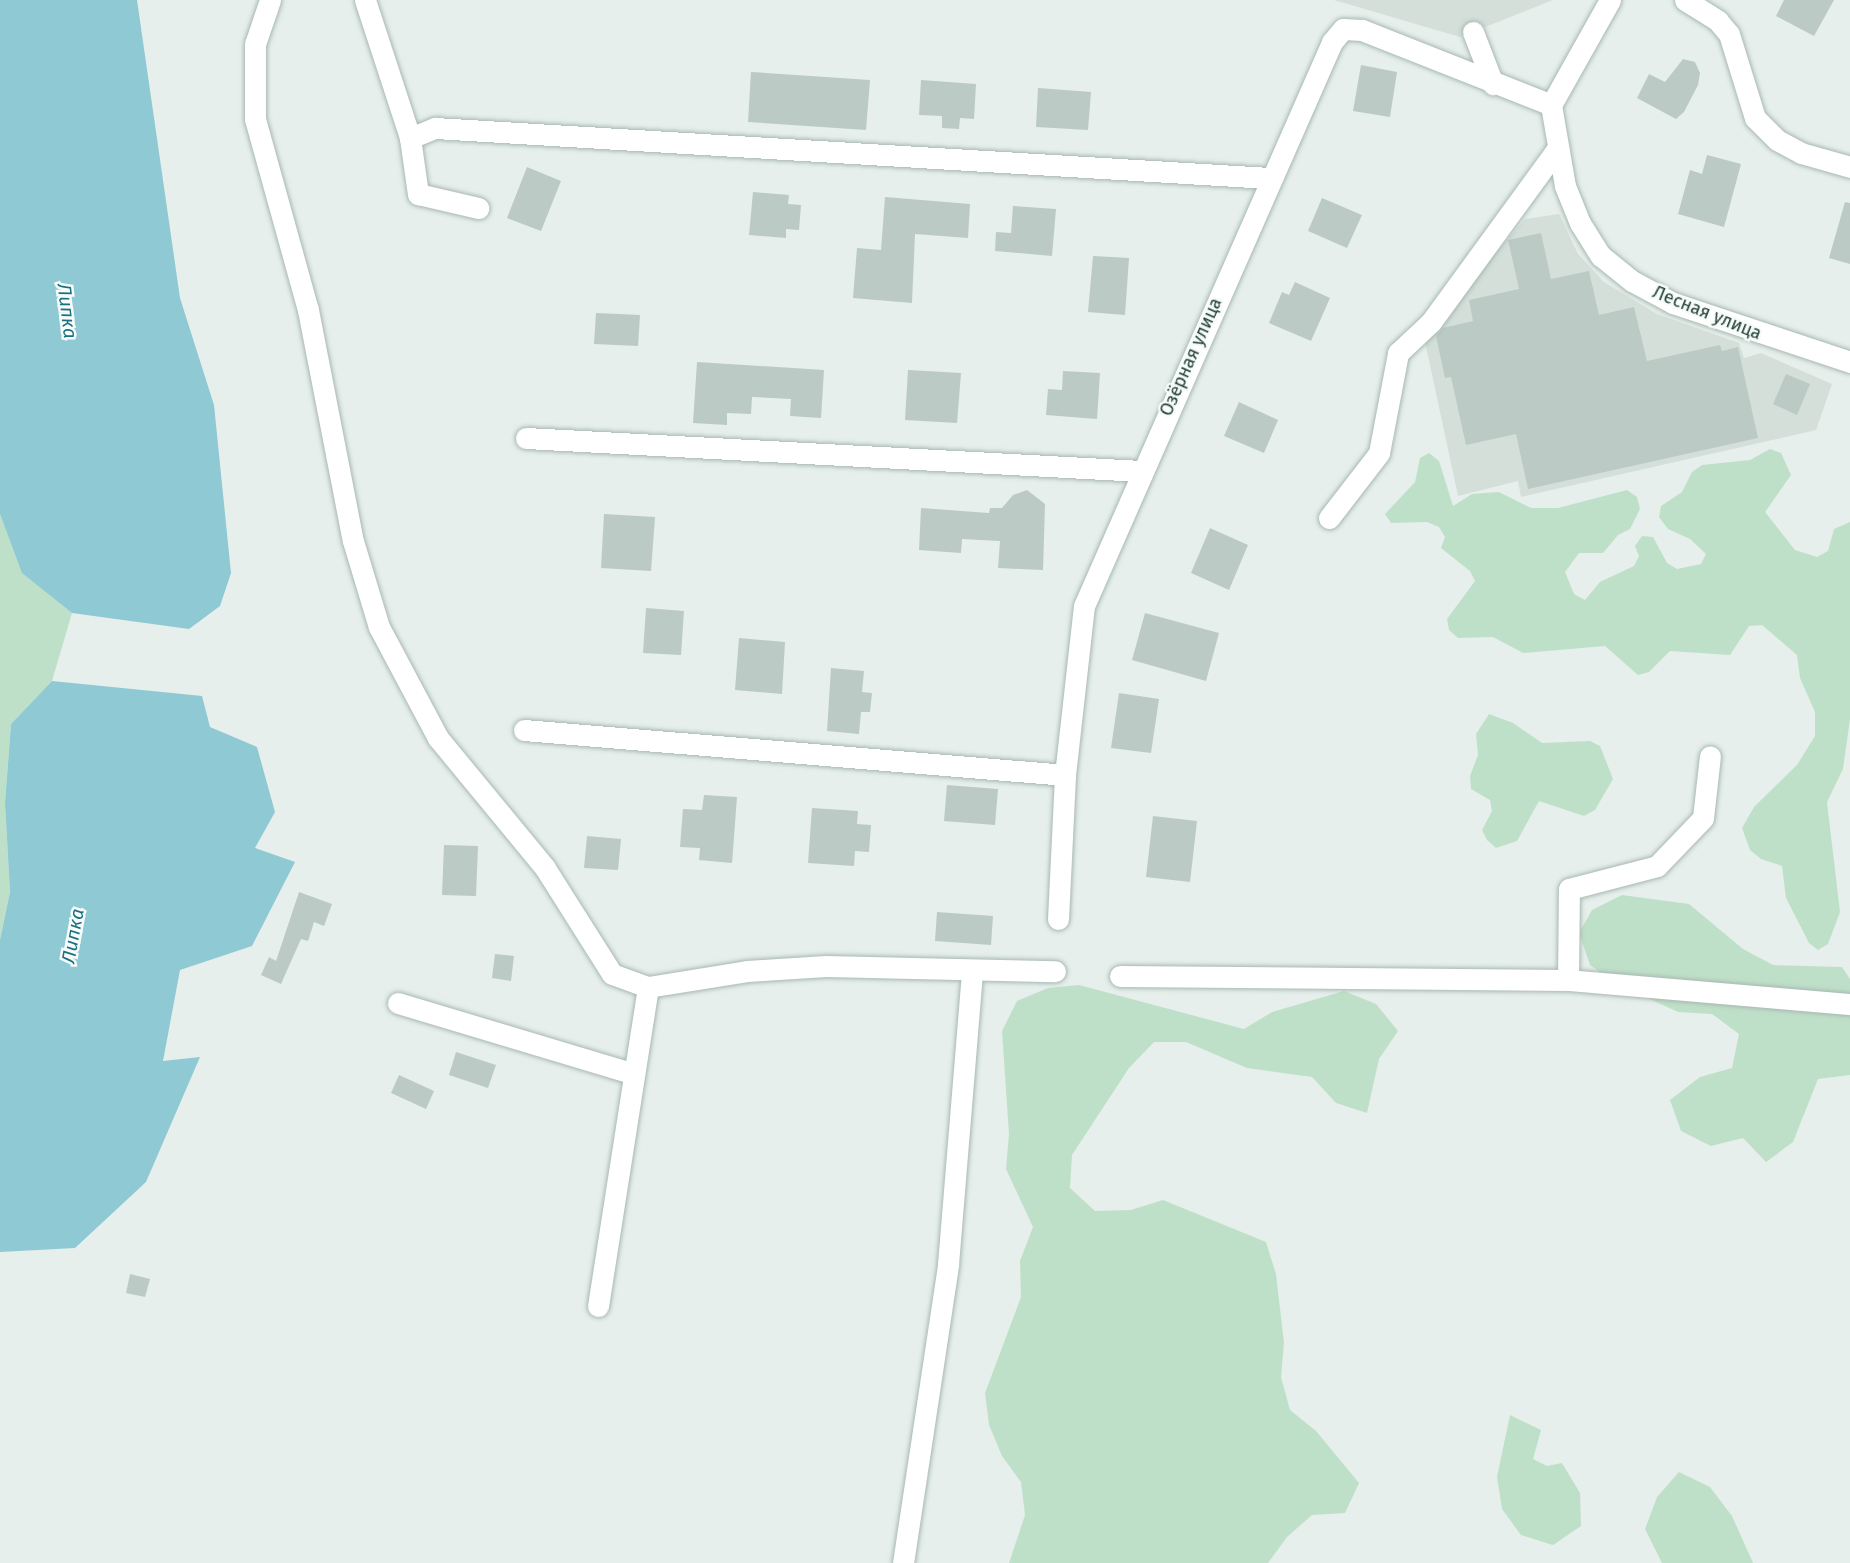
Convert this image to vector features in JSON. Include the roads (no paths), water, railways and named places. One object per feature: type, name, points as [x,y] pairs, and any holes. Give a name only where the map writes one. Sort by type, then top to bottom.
[{"type":"street","points":[[270,0],[255,44],[255,119],[308,310],[353,541],[379,627],[438,738],[545,869],[612,974],[648,986],[747,971],[826,966],[1055,971]]},
{"type":"street","points":[[365,0],[410,138],[418,194],[478,208]]},
{"type":"street","points":[[1551,105],[1610,0]]},
{"type":"street","points":[[1685,0],[1718,21],[1729,34],[1755,118],[1801,153],[1850,167]]},
{"type":"street","name":"Озёрная улица","points":[[1058,919],[1065,775],[1084,606],[1319,64],[1343,29],[1363,30],[1493,85],[1551,105]]},
{"type":"street","points":[[1473,32],[1493,85]]},
{"type":"street","name":"Лесная улица","points":[[1551,105],[1565,186],[1580,223],[1601,256],[1632,281],[1729,326],[1850,362]]},
{"type":"street","points":[[410,138],[435,128],[1269,178]]},
{"type":"street","points":[[1329,518],[1379,453],[1398,353],[1431,322],[1558,148]]},
{"type":"street","points":[[526,438],[1141,471]]},
{"type":"street","points":[[524,730],[1065,775]]},
{"type":"street","points":[[1567,980],[1569,889],[1657,866],[1703,818],[1710,756]]},
{"type":"street","points":[[904,1563],[948,1264],[972,971]]},
{"type":"street","points":[[1120,976],[1567,980],[1850,1004]]},
{"type":"street","points":[[598,1306],[648,986]]},
{"type":"street","points":[[398,1003],[634,1074]]},
{"type":"water","name":"Липка","points":[[0,0],[137,0],[180,298],[214,405],[231,573],[220,606],[189,629],[72,613],[22,573],[0,514]]},
{"type":"water","name":"Липка","points":[[52,681],[202,696],[210,727],[257,747],[275,812],[255,848],[295,862],[252,946],[180,970],[163,1061],[200,1057],[146,1182],[75,1248],[0,1252],[0,940],[10,892],[5,803],[11,724]]}]
